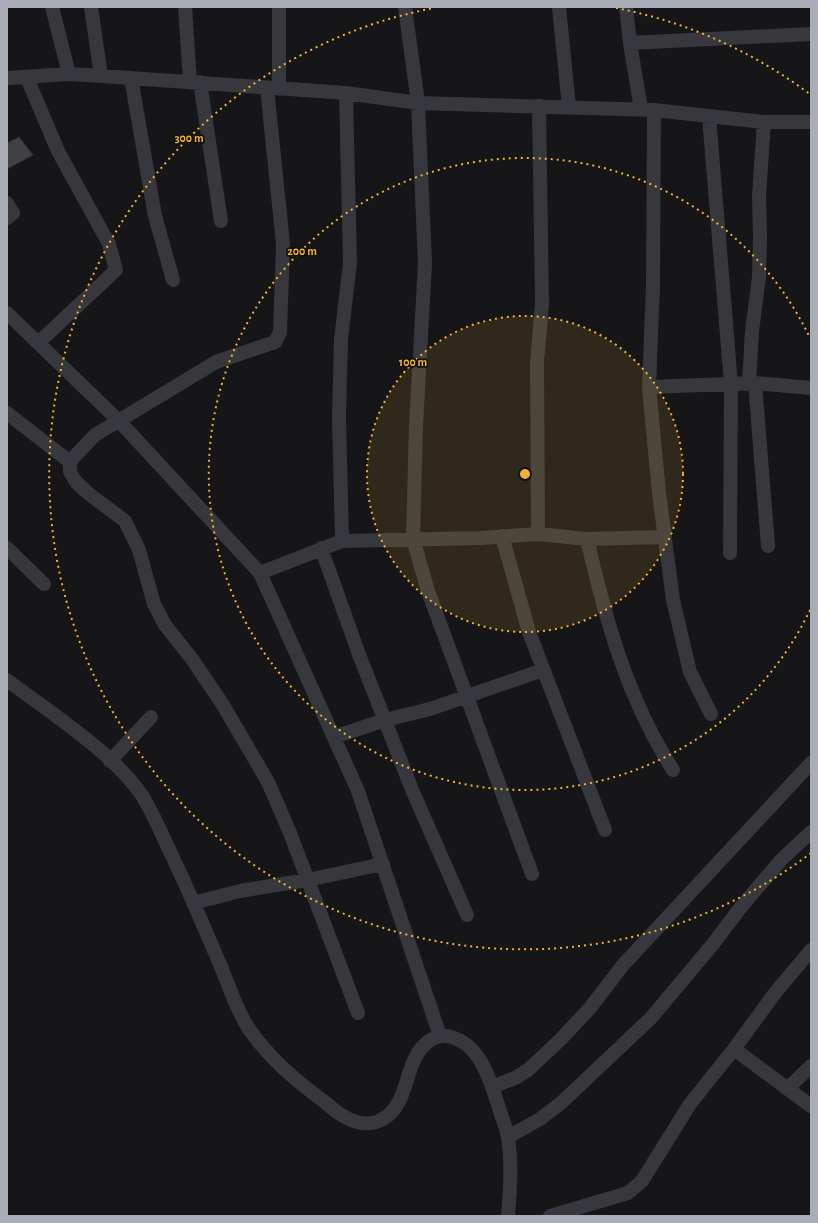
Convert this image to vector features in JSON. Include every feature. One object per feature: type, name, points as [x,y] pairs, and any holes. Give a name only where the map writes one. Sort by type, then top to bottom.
[{"type":"street","points":[[52,7],[69,74]]},
{"type":"street","points":[[92,7],[101,76]]},
{"type":"street","points":[[185,7],[195,82],[220,221]]},
{"type":"street","points":[[279,7],[273,89],[283,244],[280,332],[278,339],[275,342],[216,362],[94,436],[83,446],[70,462],[70,472],[76,482],[125,521],[139,550],[154,604],[165,624],[192,659],[223,705],[268,782],[358,1013]]},
{"type":"street","points":[[405,7],[418,103],[425,263],[416,425],[413,540],[428,591],[532,874]]},
{"type":"street","points":[[559,7],[570,107]]},
{"type":"street","points":[[626,7],[630,44],[648,110],[654,285],[649,387],[664,537],[674,600],[690,672],[711,714]]},
{"type":"street","points":[[630,44],[811,34]]},
{"type":"street","points":[[7,78],[27,78],[69,74],[346,94],[418,103],[648,110],[764,122],[811,122]]},
{"type":"street","points":[[27,78],[58,151],[109,244],[116,270],[38,343]]},
{"type":"street","points":[[131,78],[155,216],[173,280]]},
{"type":"street","points":[[342,541],[339,416],[340,354],[350,262],[346,94]]},
{"type":"street","points":[[538,534],[537,362],[542,304],[539,106]]},
{"type":"street","points":[[709,117],[731,384],[730,553]]},
{"type":"street","points":[[764,122],[758,196],[760,237],[759,277],[752,331],[752,383],[768,546]]},
{"type":"street","points":[[7,203],[13,213],[7,218]]},
{"type":"street","points":[[7,313],[119,421],[260,573],[358,791],[440,1036]]},
{"type":"street","points":[[649,387],[752,383],[811,388]]},
{"type":"street","points":[[7,413],[70,462]]},
{"type":"street","points":[[260,573],[342,541],[413,540],[538,534],[587,539],[664,537]]},
{"type":"street","points":[[502,536],[529,632],[605,830]]},
{"type":"street","points":[[587,539],[604,611],[635,701],[673,770]]},
{"type":"street","points":[[7,548],[44,584]]},
{"type":"street","points":[[321,548],[360,657],[413,792],[467,915]]},
{"type":"street","points":[[334,737],[385,720],[430,709],[543,670]]},
{"type":"street","points":[[7,680],[94,746],[124,774],[144,800],[176,862],[220,965],[232,998],[250,1029],[272,1058],[293,1079],[351,1121],[366,1124],[384,1119],[397,1105],[412,1064],[422,1047],[440,1036],[457,1039],[469,1046],[480,1060],[492,1087],[508,1137],[510,1187],[508,1216]]},
{"type":"street","points":[[110,761],[151,717]]},
{"type":"street","points":[[492,1087],[517,1077],[528,1070],[560,1040],[590,1008],[623,965],[811,763]]},
{"type":"street","points":[[508,1137],[540,1119],[561,1103],[651,1018],[713,944],[741,906],[782,859],[811,832]]},
{"type":"street","points":[[193,903],[240,891],[307,880],[383,864]]},
{"type":"street","points":[[550,1216],[628,1193],[635,1189],[646,1175],[690,1104],[734,1049],[775,993],[811,950]]},
{"type":"street","points":[[734,1049],[811,1106]]},
{"type":"street","points":[[787,1089],[811,1066]]},
{"type":"building","points":[[19,137],[33,155],[7,169],[7,143]]}]
